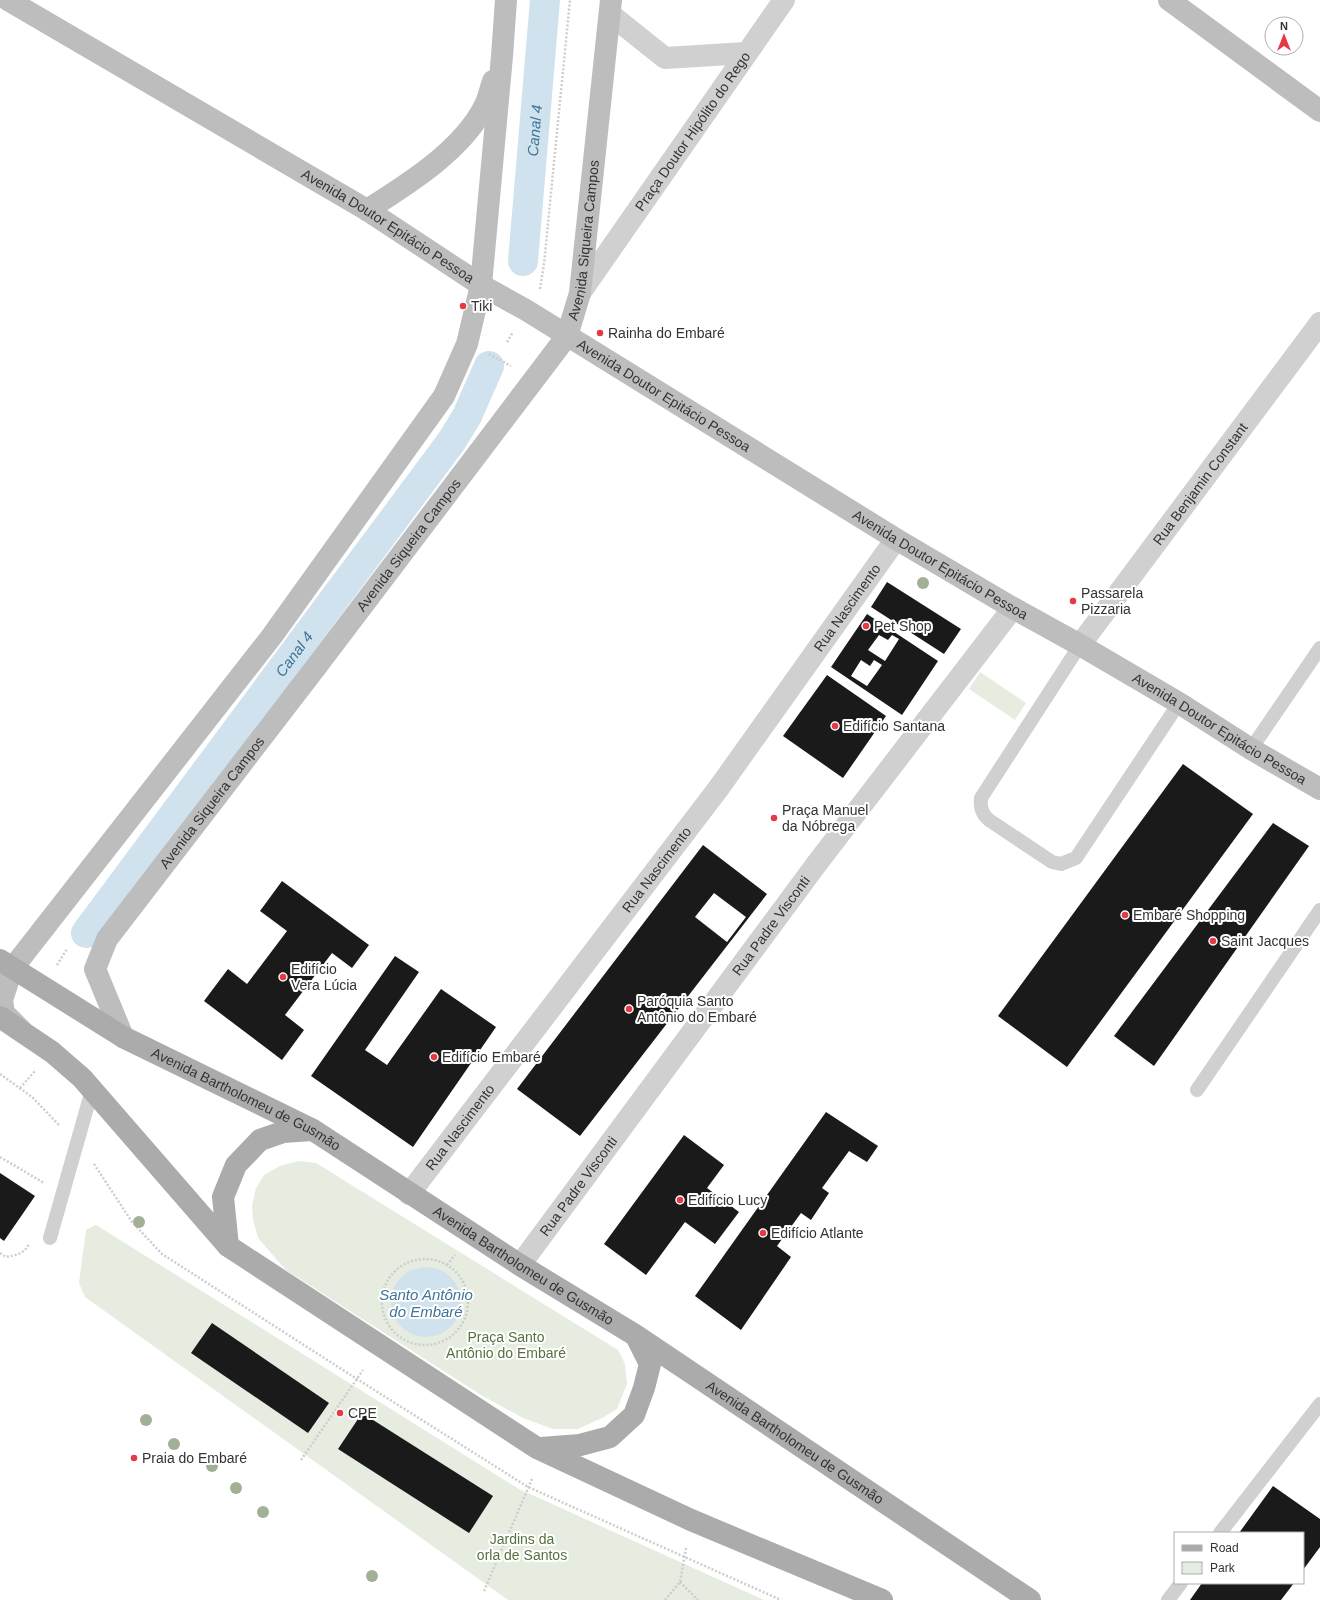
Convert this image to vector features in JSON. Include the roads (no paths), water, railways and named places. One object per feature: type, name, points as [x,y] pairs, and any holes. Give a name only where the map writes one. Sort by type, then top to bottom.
[{"type":"main road","name":"Avenida Doutor Epitácio Pessoa","points":[[8,0],[367,210],[481,285],[526,310],[896,539],[1179,703],[1251,749],[1320,789]]},
{"type":"main road","points":[[26,1035],[4,1013],[2,1000],[6,964],[272,636],[444,396],[467,344],[481,285],[506,0]]},
{"type":"main road","points":[[1169,0],[1320,111]]},
{"type":"main road","name":"Avenida Siqueira Campos","points":[[123,1038],[95,969],[107,939],[567,336],[580,293],[611,7]]},
{"type":"main road","points":[[367,210],[412,181],[453,146],[470,127],[485,105],[502,56]]},
{"type":"main road","name":"Avenida Bartholomeu de Gusmão","points":[[6,964],[123,1038],[313,1130],[520,1265],[635,1335],[1030,1600]]},
{"type":"main road","points":[[0,1017],[65,1062],[92,1090],[228,1246],[538,1448],[691,1520],[882,1600]]},
{"type":"main road","points":[[228,1246],[223,1197],[236,1165],[260,1140],[283,1132],[313,1130]]},
{"type":"main road","points":[[538,1448],[580,1445],[610,1437],[634,1415],[644,1388],[650,1364],[635,1335]]},
{"type":"street","points":[[746,53],[784,0]]},
{"type":"street","name":"Praça Doutor Hipólito do Rego","points":[[611,7],[665,58],[746,53]]},
{"type":"street","name":"Praça Doutor Hipólito do Rego","points":[[580,293],[746,53]]},
{"type":"street","name":"Rua Benjamin Constant","points":[[1080,645],[1320,323]]},
{"type":"street","name":"Rua Nascimento","points":[[409,1194],[718,789],[896,539]]},
{"type":"street","name":"Rua Padre Visconti","points":[[520,1265],[823,855],[1013,608]]},
{"type":"lane","points":[[1080,645],[981,798],[980,805],[984,815],[989,820],[1052,862],[1061,864],[1076,858],[1179,703]]},
{"type":"lane","points":[[1251,749],[1320,648]]},
{"type":"lane","points":[[1197,1090],[1320,910]]},
{"type":"lane","points":[[50,1238],[92,1090]]},
{"type":"lane","points":[[1221,1532],[1320,1404]]},
{"type":"lane","points":[[1168,1600],[1181,1584]]},
{"type":"water","name":"Santo Antônio do Embaré","points":[[426,1267],[439,1270],[451,1277],[458,1289],[461,1302],[458,1315],[451,1327],[439,1334],[426,1337],[413,1334],[401,1327],[394,1315],[391,1302],[394,1289],[401,1277],[413,1270]]},
{"type":"waterway","name":"Canal 4","points":[[523,261],[545,0]]},
{"type":"waterway","name":"Canal 4","points":[[86,933],[451,442],[467,416],[489,366]]},
{"type":"place","name":"Tiki","points":[[463,306]]},
{"type":"place","name":"Rainha do Embaré","points":[[600,333]]},
{"type":"place","name":"Passarela Pizzaria","points":[[1073,601]]},
{"type":"place","name":"Pet Shop","points":[[866,626]]},
{"type":"place","name":"Edifício Santana","points":[[835,726]]},
{"type":"place","name":"Praça Manuel da Nóbrega","points":[[774,818]]},
{"type":"place","name":"Embaré Shopping","points":[[1125,915]]},
{"type":"place","name":"Saint Jacques","points":[[1213,941]]},
{"type":"place","name":"Edifício Vera Lúcia","points":[[283,977]]},
{"type":"place","name":"Paróquia Santo Antônio do Embaré","points":[[629,1009]]},
{"type":"place","name":"Edifício Embaré","points":[[434,1057]]},
{"type":"place","name":"Edifício Lucy","points":[[680,1200]]},
{"type":"place","name":"Edifício Atlante","points":[[763,1233]]},
{"type":"place","name":"CPE","points":[[340,1413]]},
{"type":"place","name":"Praia do Embaré","points":[[134,1458]]},
{"type":"park label","name":"Praça Santo Antônio do Embaré","points":[[506,1346]]},
{"type":"park label","name":"Jardins da orla de Santos","points":[[522,1548]]}]
